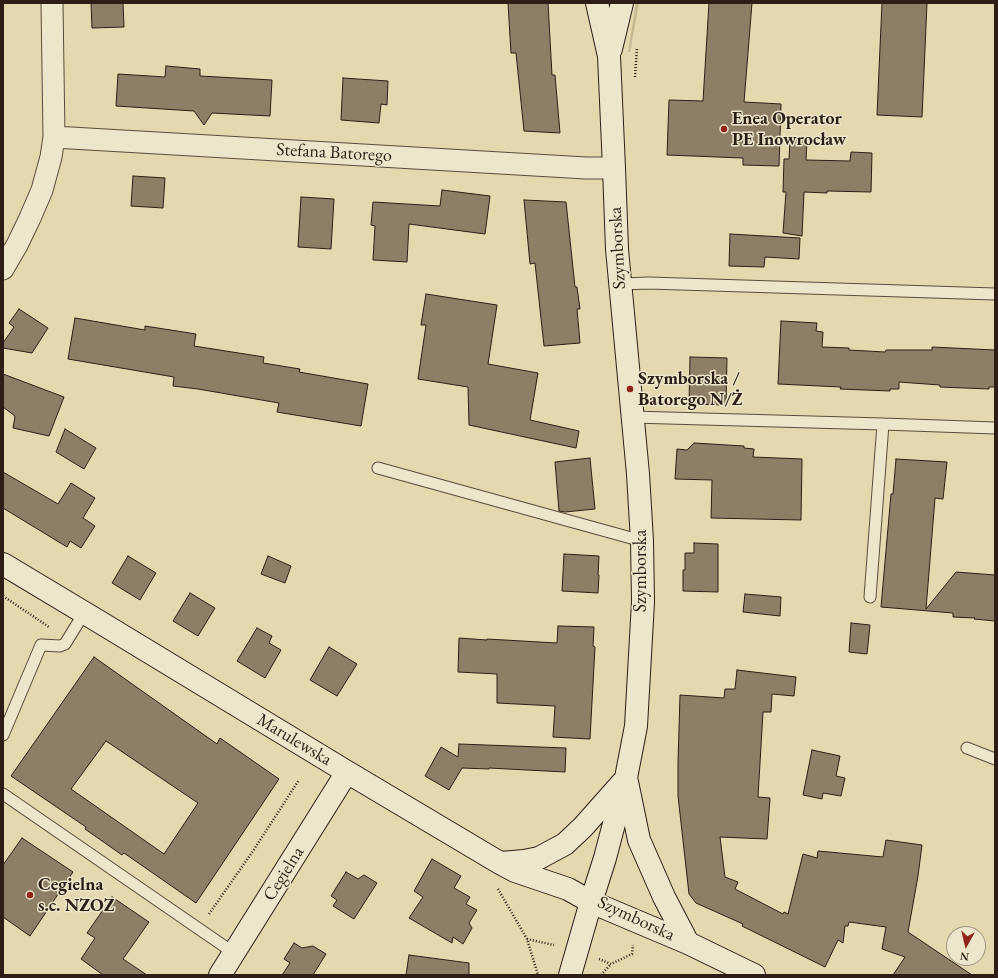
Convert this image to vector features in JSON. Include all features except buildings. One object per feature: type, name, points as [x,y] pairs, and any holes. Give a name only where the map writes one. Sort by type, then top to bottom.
[{"type":"street","points":[[3,269],[17,245],[42,190],[51,157],[54,137],[52,3]]},
{"type":"street","name":"Szymborska","points":[[597,3],[609,56],[617,249],[642,541],[643,602],[636,726],[626,778],[605,858],[591,902],[688,943],[754,975]]},
{"type":"street","name":"Szymborska","points":[[609,56],[622,3]]},
{"type":"street","name":"Stefana Batorego","points":[[54,137],[586,168],[614,168]]},
{"type":"street","name":"Marulewska","points":[[3,564],[500,863],[514,871],[568,890],[591,902]]},
{"type":"street","name":"Cegielna","points":[[220,975],[347,772]]},
{"type":"street","points":[[500,863],[539,858],[565,844],[583,827],[626,778]]},
{"type":"street","points":[[626,778],[639,840],[664,897],[688,943]]},
{"type":"street","points":[[570,975],[591,902]]},
{"type":"lane","points":[[620,284],[649,283],[995,294]]},
{"type":"lane","points":[[632,417],[995,428]]},
{"type":"lane","points":[[870,597],[883,424]]},
{"type":"lane","points":[[378,468],[642,541]]},
{"type":"lane","points":[[3,735],[42,645],[60,646],[65,644],[84,613]]},
{"type":"lane","points":[[967,748],[995,759]]},
{"type":"lane","points":[[3,794],[234,953]]},
{"type":"path","points":[[3,596],[68,639]]},
{"type":"path","points":[[206,918],[300,780]]},
{"type":"path","points":[[527,938],[538,975]]},
{"type":"path","points":[[601,975],[611,964]]},
{"type":"shaded area","points":[[636,3],[639,3],[630,52],[628,52]]},
{"type":"place","name":"Enea Operator PE Inowrocław","points":[[724,129]]},
{"type":"place","name":"Szymborska / Batorego N/Ż","points":[[630,389]]},
{"type":"place","name":"Cegielna s.c. NZOZ","points":[[30,895]]}]
